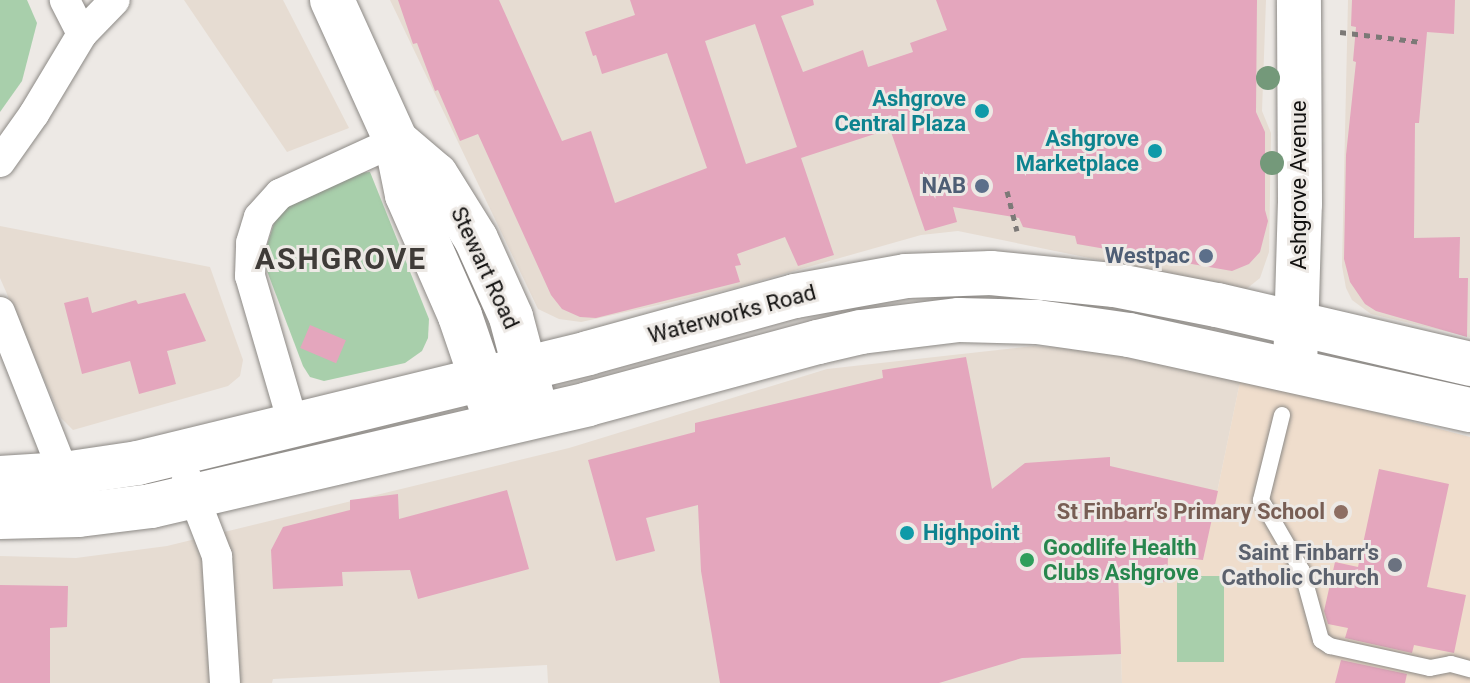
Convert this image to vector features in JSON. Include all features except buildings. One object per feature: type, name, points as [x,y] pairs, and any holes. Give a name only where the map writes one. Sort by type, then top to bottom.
[{"type":"main road","name":"Stewart Road","points":[[332,0],[396,141],[407,195],[460,316],[482,379],[517,420]]},
{"type":"main road","name":"Ashgrove Avenue","points":[[1295,369],[1298,323],[1299,0]]},
{"type":"main road","name":"Stewart Road","points":[[396,141],[436,175],[463,215],[511,317],[526,366],[517,420]]},
{"type":"main road","name":"Waterworks Road","points":[[0,478],[64,474],[177,453],[482,379],[836,287],[945,274],[1033,275],[1114,285],[1298,323],[1470,364]]},
{"type":"main road","points":[[0,517],[91,514],[194,496],[517,420],[861,332],[959,320],[1078,326],[1295,369],[1470,410]]},
{"type":"street","points":[[65,0],[82,34]]},
{"type":"street","points":[[0,162],[34,114],[82,34],[115,0]]},
{"type":"street","points":[[293,423],[250,276],[251,243],[259,217],[280,194],[396,141]]},
{"type":"street","points":[[0,312],[64,474]]},
{"type":"street","points":[[177,453],[213,543],[220,577],[225,683]]},
{"type":"lane","points":[[1282,415],[1261,500],[1302,571],[1321,640],[1330,646],[1430,668],[1451,664],[1470,669]]},
{"type":"path","points":[[1340,32],[1421,42]]},
{"type":"path","points":[[1007,191],[1017,231]]},
{"type":"shaded area","points":[[184,0],[283,0],[349,128],[287,152]]},
{"type":"shaded area","points":[[390,0],[1266,0],[1262,111],[1271,133],[1269,252],[1260,278],[1245,290],[958,231],[921,235],[734,288],[581,322],[559,319],[538,309]]},
{"type":"shaded area","points":[[1348,0],[1470,0],[1470,337],[1371,314],[1352,300],[1346,288],[1342,266]]},
{"type":"shaded area","points":[[0,226],[210,267],[243,360],[240,376],[228,386],[73,430],[61,418],[0,278]]},
{"type":"shaded area","points":[[1033,346],[1115,351],[1241,377],[1203,560],[1167,583],[1118,572],[1122,683],[548,683],[547,665],[273,679],[272,683],[0,683],[0,556],[76,558],[167,546],[569,448],[827,369]]},
{"type":"shaded area","name":"St Finbarr's Primary School","points":[[1241,377],[1470,437],[1470,683],[1122,683],[1118,572],[1166,582],[1168,556],[1203,560]]},
{"type":"green space","points":[[0,0],[27,0],[37,23],[22,81],[0,112]]},
{"type":"green space","points":[[370,172],[429,319],[428,338],[422,351],[405,363],[324,381],[310,377],[303,366],[267,271],[265,252],[276,217],[287,206],[357,173]]},
{"type":"green space","points":[[1177,576],[1224,576],[1224,662],[1177,662]]},
{"type":"place","name":"Ashgrove Central Plaza","points":[[982,111]]},
{"type":"place","name":"Ashgrove Marketplace","points":[[1155,151]]},
{"type":"place","name":"NAB","points":[[982,186]]},
{"type":"place","name":"Westpac","points":[[1206,256]]},
{"type":"place","name":"St Finbarr's Primary School","points":[[1341,512]]},
{"type":"place","name":"Highpoint","points":[[907,533]]},
{"type":"place","name":"Goodlife Health Clubs Ashgrove","points":[[1027,560]]},
{"type":"place","name":"Saint Finbarr's Catholic Church","points":[[1395,565]]},
{"type":"district","name":"ASHGROVE","points":[[341,259]]}]
